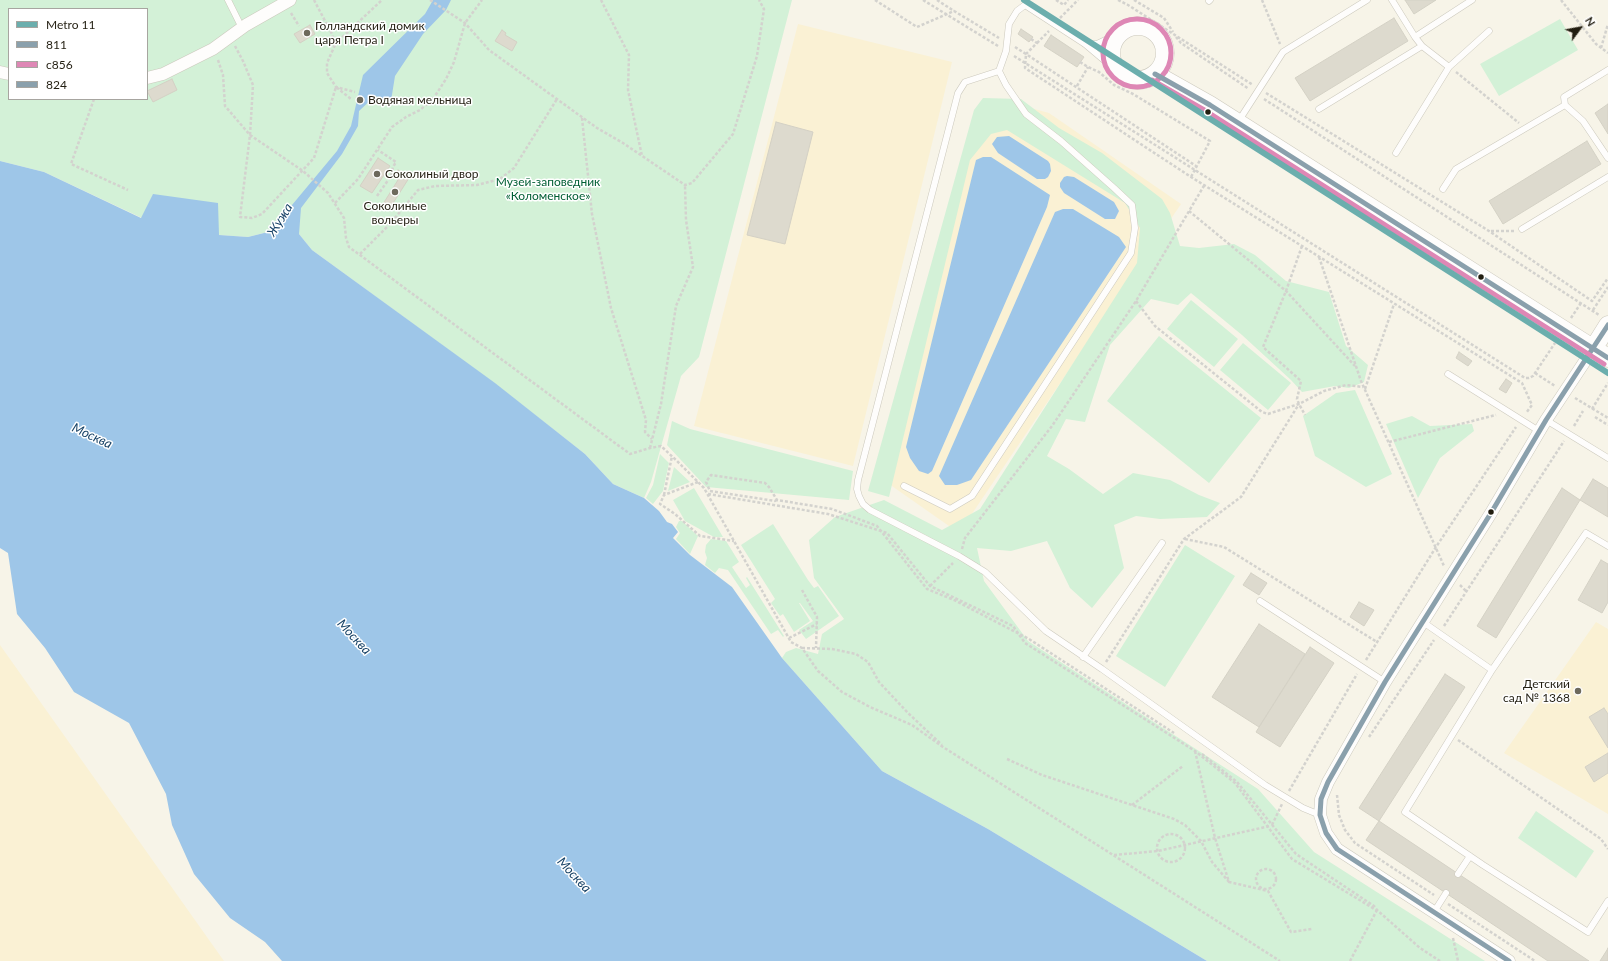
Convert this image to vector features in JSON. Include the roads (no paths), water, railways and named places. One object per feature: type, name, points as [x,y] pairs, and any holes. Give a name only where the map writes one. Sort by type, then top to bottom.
[{"type":"street","points":[[148,78],[163,74],[213,48],[244,26],[290,0]]},
{"type":"street","points":[[1133,26],[1144,26],[1158,35],[1162,40],[1165,56],[1161,67],[1154,74],[1148,78],[1137,80],[1126,78],[1117,71],[1111,60],[1110,49],[1114,38],[1118,34],[1133,26]]},
{"type":"street","points":[[1165,56],[1190,94]]},
{"type":"street","points":[[1154,74],[1237,123],[1600,354]]},
{"type":"street","points":[[1510,961],[1337,849],[1326,833],[1320,815],[1321,799],[1328,782],[1385,682],[1452,576],[1539,431],[1546,420],[1600,354],[1608,325]]},
{"type":"lane","points":[[228,0],[244,26]]},
{"type":"lane","points":[[1237,123],[1283,52],[1366,0]]},
{"type":"lane","points":[[1392,0],[1422,46],[1449,67]]},
{"type":"lane","points":[[1415,37],[1472,0]]},
{"type":"lane","points":[[904,486],[950,509],[972,496],[1131,253],[1135,228],[1132,205],[1061,141],[1026,114],[1006,85],[999,71],[1006,51],[1009,24],[1017,11],[1026,5],[1085,44],[1117,71]]},
{"type":"lane","points":[[1396,153],[1449,67],[1489,31]]},
{"type":"lane","points":[[1085,44],[1097,44],[1118,34]]},
{"type":"lane","points":[[1319,109],[1422,46]]},
{"type":"lane","points":[[1608,70],[1564,96],[1565,105],[1583,121],[1608,158]]},
{"type":"lane","points":[[999,71],[965,82],[958,93],[862,463],[857,489],[859,496],[863,504],[870,510],[960,556],[985,572],[1046,631],[1265,785],[1303,808],[1320,815]]},
{"type":"lane","points":[[1443,190],[1456,169],[1565,105]]},
{"type":"lane","points":[[1522,229],[1608,177]]},
{"type":"lane","points":[[1448,374],[1539,431]]},
{"type":"lane","points":[[1546,420],[1608,458]]},
{"type":"lane","points":[[1608,546],[1586,533],[1492,670],[1405,812],[1588,932],[1608,901]]},
{"type":"lane","points":[[1083,657],[1162,543]]},
{"type":"lane","points":[[1260,601],[1385,682]]},
{"type":"lane","points":[[1423,622],[1492,670]]},
{"type":"lane","points":[[1458,874],[1470,856]]},
{"type":"lane","points":[[1434,912],[1446,893]]},
{"type":"water","name":"Москва","points":[[433,0],[451,0],[446,10],[423,34],[395,76],[391,101],[375,96],[359,111],[358,126],[342,154],[301,208],[299,234],[312,250],[495,383],[585,454],[613,484],[644,498],[659,511],[667,522],[672,524],[678,532],[673,538],[690,555],[732,587],[782,658],[882,771],[988,829],[1207,961],[282,961],[265,942],[230,918],[194,874],[172,825],[166,794],[129,723],[74,692],[45,648],[17,614],[8,553],[0,548],[0,161],[44,172],[141,218],[153,194],[218,203],[219,235],[248,237],[276,230],[287,211],[337,151],[351,126],[363,75],[425,14]]},
{"type":"water","points":[[1009,136],[1048,161],[1051,171],[1048,177],[1045,179],[1037,179],[998,153],[992,144],[997,137]]},
{"type":"water","points":[[983,157],[991,157],[1050,195],[1047,207],[932,471],[928,474],[919,471],[910,458],[906,447],[976,160]]},
{"type":"water","points":[[1064,177],[1074,177],[1114,202],[1119,211],[1115,219],[1105,219],[1064,193],[1060,187],[1060,183]]},
{"type":"water","points":[[1063,209],[1073,209],[1119,237],[1126,247],[971,480],[957,485],[945,485],[939,476],[1055,212]]},
{"type":"metro line","name":"11","points":[[1024,0],[1608,373]]},
{"type":"place","name":"Голландский домик царя Петра I","points":[[307,33]]},
{"type":"place","name":"Водяная мельница","points":[[360,100]]},
{"type":"place","name":"Соколиный двор","points":[[377,174]]},
{"type":"place","name":"Соколиные вольеры","points":[[395,192]]},
{"type":"place","name":"Детский сад № 1368","points":[[1578,691]]},
{"type":"park label","name":"Музей-заповедник «Коломенское»","points":[[548,189]]},
{"type":"water label","name":"Жужа","points":[[280,220]]}]
